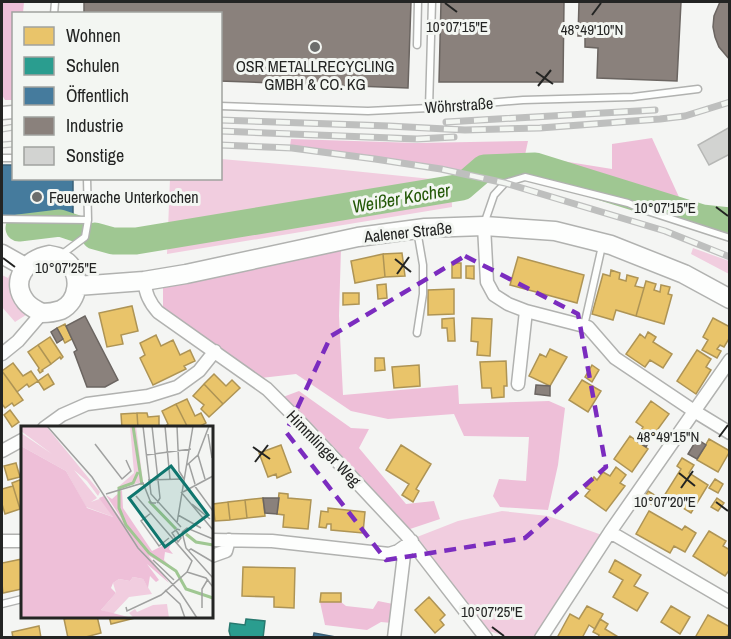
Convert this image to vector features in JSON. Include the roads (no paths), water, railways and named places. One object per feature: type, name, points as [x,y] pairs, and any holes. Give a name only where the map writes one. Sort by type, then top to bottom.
[{"type":"street","points":[[484,226],[487,282],[494,295],[526,311],[588,327],[615,358],[729,433]]},
{"type":"street","name":"Aalener Straße","points":[[77,286],[144,281],[186,274],[358,237],[417,229],[484,226],[555,231],[603,243],[684,274],[729,299]]},
{"type":"street","points":[[2,254],[25,267]]},
{"type":"street","points":[[40,256],[58,257],[66,261],[76,277],[75,296],[62,309],[42,313],[27,303],[22,295],[21,276],[25,267],[40,256]]},
{"type":"street","name":"Himmlinger Weg","points":[[144,281],[151,304],[158,312],[267,389],[305,427],[412,542],[486,638]]},
{"type":"street","points":[[518,384],[526,311]]},
{"type":"street","points":[[2,354],[18,341],[42,313]]},
{"type":"street","points":[[47,426],[62,415],[87,404],[148,396],[177,387],[199,371],[215,351]]},
{"type":"street","points":[[541,638],[610,532],[729,360]]},
{"type":"street","points":[[2,451],[21,441]]},
{"type":"street","points":[[610,532],[729,602]]},
{"type":"street","points":[[213,540],[272,541],[389,554],[412,542]]},
{"type":"street","points":[[213,556],[226,551],[230,540]]},
{"type":"street","points":[[2,541],[21,541]]},
{"type":"street","points":[[394,638],[404,555],[412,542]]},
{"type":"lane","points":[[417,45],[418,2]]},
{"type":"lane","points":[[429,108],[432,2]]},
{"type":"lane","name":"Wöhrstraße","points":[[222,106],[368,111],[523,100],[633,97],[698,89]]},
{"type":"lane","points":[[484,226],[494,195],[506,183],[525,177],[628,203],[729,238]]},
{"type":"lane","points":[[58,257],[85,237],[87,180]]},
{"type":"lane","points":[[2,219],[87,220]]},
{"type":"lane","points":[[417,229],[423,266],[423,294],[417,333]]},
{"type":"lane","points":[[584,326],[603,243]]},
{"type":"lane","points":[[2,604],[21,599]]},
{"type":"waterway","name":"Weißer Kocher","points":[[95,236],[113,241],[136,241],[462,187],[484,168],[535,166],[702,218],[730,221]]},
{"type":"waterway","name":"Weißer Kocher","points":[[19,228],[60,223],[75,228]]},
{"type":"railway","points":[[222,120],[465,130],[540,128],[685,116],[730,102]]},
{"type":"railway","points":[[446,122],[655,110]]},
{"type":"railway","points":[[2,129],[12,127]]},
{"type":"railway","points":[[222,131],[417,139],[454,137]]},
{"type":"railway","points":[[2,145],[12,144]]},
{"type":"railway","points":[[222,145],[292,148],[375,159],[441,169],[505,183],[665,231],[730,257]]},
{"type":"place","name":"OSR METALLRECYCLING GMBH & CO. KG","points":[[315,47]]},
{"type":"place","name":"Feuerwache Unterkochen","points":[[37,197]]}]
